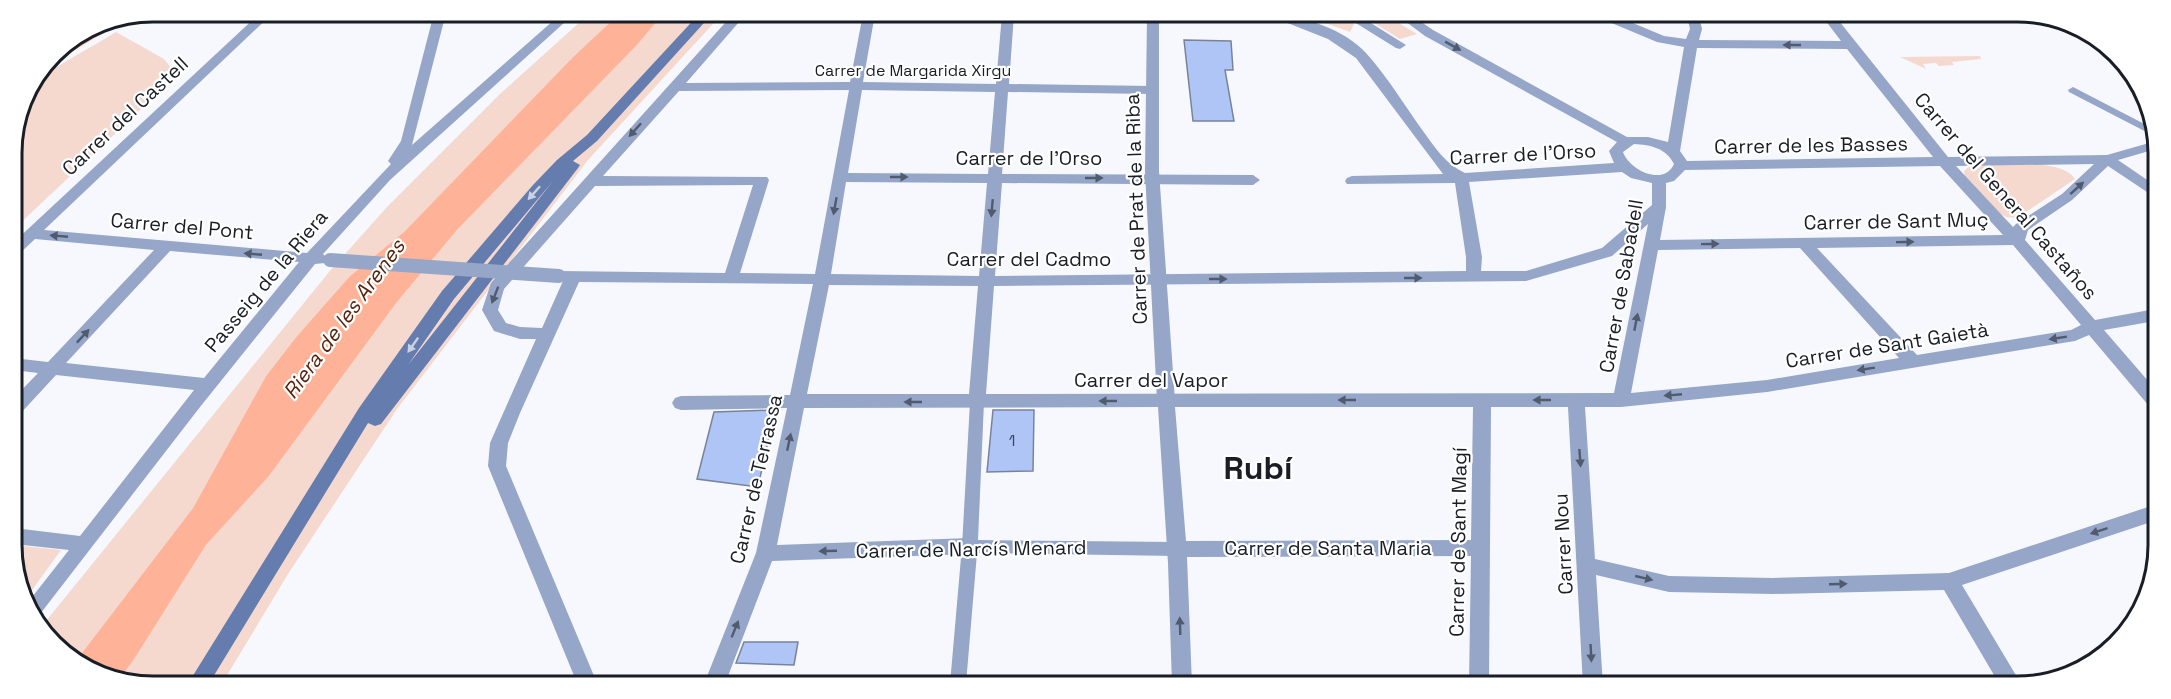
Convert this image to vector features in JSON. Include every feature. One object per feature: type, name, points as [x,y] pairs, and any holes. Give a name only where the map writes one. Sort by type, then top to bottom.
[{"type":"main road","points":[[204,676],[327,478],[459,313],[573,166],[592,138],[699,23]]},
{"type":"street","name":"Carrer de Prat de la Riba","points":[[1153,22],[1153,178],[1182,676]]},
{"type":"street","points":[[1299,22],[1330,34],[1350,45],[1363,35]]},
{"type":"street","points":[[1354,22],[1424,142],[1448,171],[1461,178],[1474,257],[1473,277]]},
{"type":"street","points":[[1414,22],[1429,33],[1611,132],[1625,142]]},
{"type":"street","points":[[1621,22],[1661,39],[1691,44],[1850,45]]},
{"type":"street","points":[[1673,151],[1691,44],[1696,29],[1694,22]]},
{"type":"street","name":"Carrer del General Castaños","points":[[1833,22],[1945,162],[2017,240],[2148,393]]},
{"type":"street","name":"Carrer del Castell","points":[[23,242],[256,23]]},
{"type":"street","points":[[385,177],[408,141],[438,23]]},
{"type":"street","name":"Passeig de la Riera","points":[[37,606],[83,544],[312,258],[385,177],[558,23]]},
{"type":"street","points":[[547,334],[520,333],[500,327],[490,310],[497,287],[732,23]]},
{"type":"street","name":"Carrer de Terrassa","points":[[717,676],[766,553],[822,279],[867,23]]},
{"type":"street","points":[[959,676],[970,546],[977,402],[1007,23]]},
{"type":"street","points":[[1363,35],[1400,45]]},
{"type":"street","name":"Carrer de Margarida Xirgu","points":[[674,87],[856,86],[1152,90]]},
{"type":"street","points":[[2073,90],[2146,129]]},
{"type":"street","points":[[411,128],[421,132],[434,130],[449,122]]},
{"type":"street","points":[[1655,142],[1676,130]]},
{"type":"street","points":[[1634,140],[1655,142],[1673,151],[1679,157],[1681,166],[1676,175],[1659,179],[1638,175],[1624,167],[1616,158],[1616,151],[1625,142],[1634,140]]},
{"type":"street","name":"Carrer de les Basses","points":[[1681,166],[2107,159],[2148,147]]},
{"type":"street","points":[[2017,240],[2021,227],[2067,197],[2107,159],[2148,187]]},
{"type":"street","name":"Carrer de l'Orso","points":[[1352,181],[1461,178],[1624,167]]},
{"type":"street","name":"Carrer de l'Orso","points":[[840,177],[1253,180]]},
{"type":"street","name":"Carrer de Sabadell","points":[[1621,400],[1659,207],[1659,179]]},
{"type":"street","points":[[589,182],[762,180],[731,278]]},
{"type":"street","name":"Carrer del Cadmo","points":[[330,260],[566,276],[986,281],[1526,276],[1607,252],[1659,207]]},
{"type":"street","name":"Carrer del Pont","points":[[31,234],[330,260]]},
{"type":"street","name":"Carrer de Sant Muç","points":[[1651,245],[2017,240]]},
{"type":"street","points":[[1804,243],[1913,362]]},
{"type":"street","points":[[22,400],[166,246]]},
{"type":"street","points":[[566,276],[547,334],[499,443],[497,466],[584,676]]},
{"type":"street","name":"Carrer de Sant Gaietà","points":[[1621,400],[1767,386],[2075,335],[2090,327],[2148,316]]},
{"type":"street","points":[[22,365],[208,386]]},
{"type":"street","name":"Carrer de Sant Magí","points":[[1479,676],[1482,400]]},
{"type":"street","name":"Carrer Nou","points":[[1576,400],[1593,676]]},
{"type":"street","name":"Carrer del Vapor","points":[[681,403],[1621,400]]},
{"type":"street","points":[[1587,565],[1669,584],[1773,586],[1949,581],[2148,515]]},
{"type":"street","points":[[22,537],[83,544]]},
{"type":"street","name":"Carrer de Narcís Menard","points":[[766,553],[970,546],[1176,549]]},
{"type":"street","name":"Carrer de Santa Maria","points":[[1176,549],[1481,548]]},
{"type":"street","points":[[1949,581],[2006,676]]},
{"type":"shaded area","points":[[1323,22],[1351,22],[1354,24],[1350,32]]},
{"type":"shaded area","points":[[1373,22],[1397,22],[1417,34],[1400,39]]},
{"type":"shaded area","points":[[579,23],[610,23],[572,58],[404,232],[350,276],[297,336],[266,376],[193,508],[81,654],[74,649],[61,638],[47,620],[329,272],[387,207],[501,93]]},
{"type":"shaded area","points":[[656,23],[714,23],[588,160],[397,409],[288,574],[227,676],[153,676],[124,673],[206,545],[269,476],[397,302],[457,230],[637,45]]},
{"type":"shaded area","points":[[106,31],[69,54],[95,36]]},
{"type":"shaded area","points":[[116,32],[164,59],[177,75],[23,221],[23,145],[27,119],[40,88],[55,68]]},
{"type":"shaded area","points":[[1980,56],[1981,59],[1952,62],[1954,65],[1923,64],[1926,69],[1900,57]]},
{"type":"shaded area","points":[[1971,165],[2043,165],[2068,172],[2075,179],[2017,218],[2006,217],[1999,213],[1965,176],[1964,171]]},
{"type":"shaded area","points":[[22,546],[61,550],[31,592]]},
{"type":"water","name":"Riera de les Arenes","points":[[610,23],[656,23],[637,45],[457,230],[397,302],[269,476],[206,545],[124,673],[103,667],[81,654],[193,508],[266,376],[297,336],[350,276],[404,232],[572,58]]},
{"type":"building","points":[[1184,40],[1231,41],[1233,70],[1225,70],[1234,121],[1193,121]]},
{"type":"building","points":[[775,410],[758,487],[697,479],[714,412]]},
{"type":"building","points":[[993,410],[1034,410],[1033,471],[987,472]]},
{"type":"building","points":[[744,642],[798,642],[794,665],[736,663]]},
{"type":"district","name":"Rubí","points":[[1258,468]]}]
